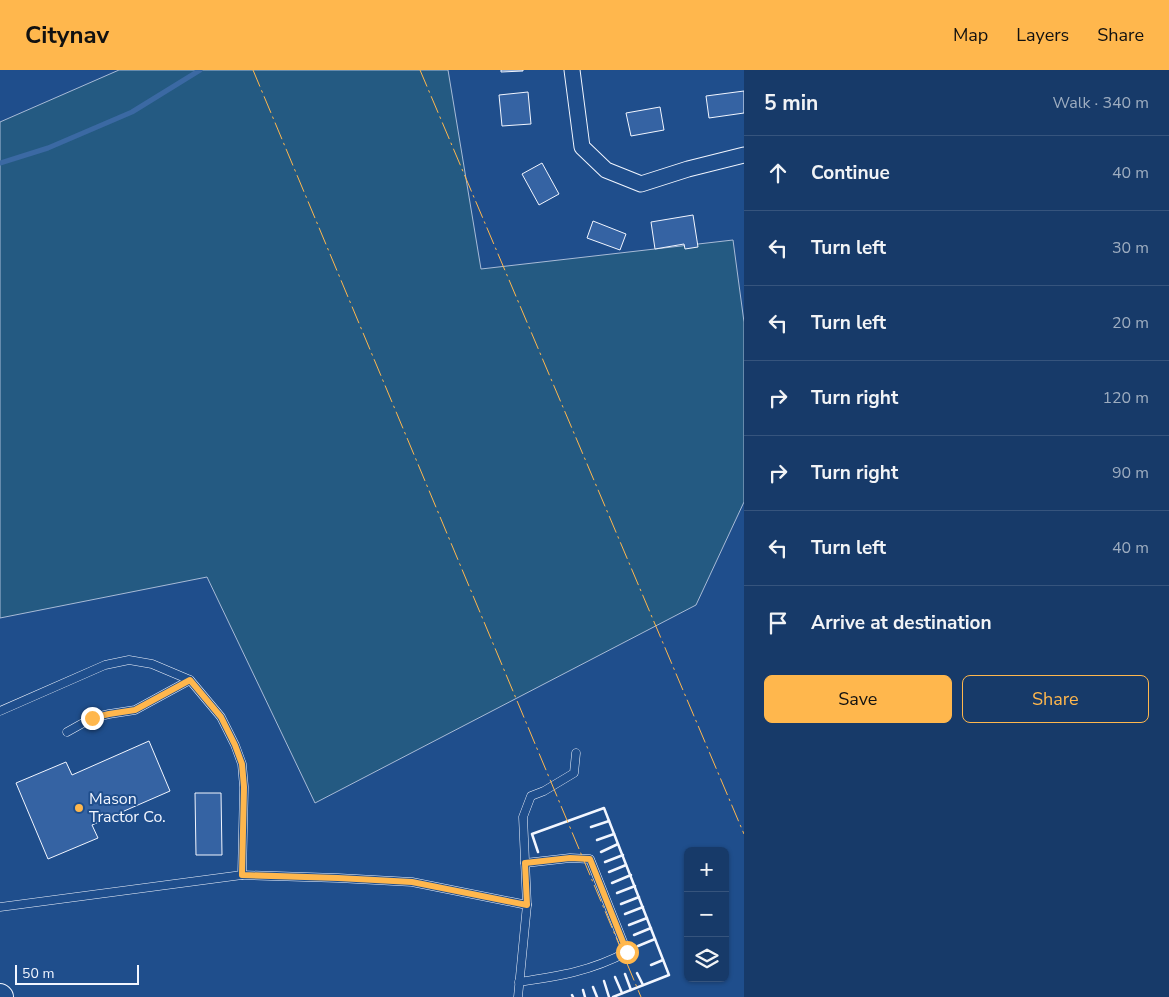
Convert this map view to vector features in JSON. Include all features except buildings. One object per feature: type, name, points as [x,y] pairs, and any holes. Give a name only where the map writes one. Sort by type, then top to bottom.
[{"type":"street","points":[[572,70],[582,147],[606,170],[641,184],[688,169],[744,155]]},
{"type":"lane","points":[[0,712],[105,665],[129,660],[152,664],[190,680],[221,717],[242,764],[244,787],[242,875]]},
{"type":"lane","points":[[67,732],[92,718],[135,710],[190,680]]},
{"type":"lane","points":[[518,997],[527,905],[523,817],[531,796],[544,791],[574,773],[576,753]]},
{"type":"lane","points":[[519,982],[567,975],[606,963],[627,952],[590,859],[570,858],[525,863]]},
{"type":"lane","points":[[0,907],[242,875],[412,882],[527,905]]},
{"type":"shaded area","points":[[119,70],[448,70],[481,269],[733,240],[744,322],[744,502],[696,605],[315,803],[207,577],[0,618],[0,122]]},
{"type":"waterway","points":[[0,163],[48,148],[132,112],[200,70]]},
{"type":"wall","points":[[538,852],[532,834],[604,808],[669,975],[613,997]]},
{"type":"wall","points":[[591,827],[609,821]]},
{"type":"wall","points":[[597,840],[614,834]]},
{"type":"wall","points":[[601,852],[618,844]]},
{"type":"wall","points":[[605,862],[623,855]]},
{"type":"wall","points":[[609,872],[626,865]]},
{"type":"wall","points":[[612,883],[631,875]]},
{"type":"wall","points":[[617,893],[635,886]]},
{"type":"wall","points":[[621,904],[639,897]]},
{"type":"wall","points":[[625,914],[643,907]]},
{"type":"wall","points":[[629,925],[647,918]]},
{"type":"wall","points":[[634,935],[651,928]]},
{"type":"wall","points":[[638,946],[655,939]]},
{"type":"wall","points":[[651,965],[663,960]]},
{"type":"wall","points":[[637,973],[643,985]]},
{"type":"wall","points":[[625,974],[631,990]]},
{"type":"wall","points":[[615,977],[622,993]]},
{"type":"wall","points":[[604,981],[609,997]]},
{"type":"wall","points":[[593,987],[597,997]]},
{"type":"wall","points":[[583,990],[585,997]]},
{"type":"power","points":[[253,70],[641,997]]},
{"type":"power","points":[[420,70],[744,834]]},
{"type":"place","name":"Mason Tractor Co.","points":[[79,808]]},
{"type":"route","points":[[92,718],[135,710],[190,680],[221,717],[242,764],[244,787],[242,875],[412,882],[527,905],[525,863],[570,858],[590,859],[627,952]]}]
